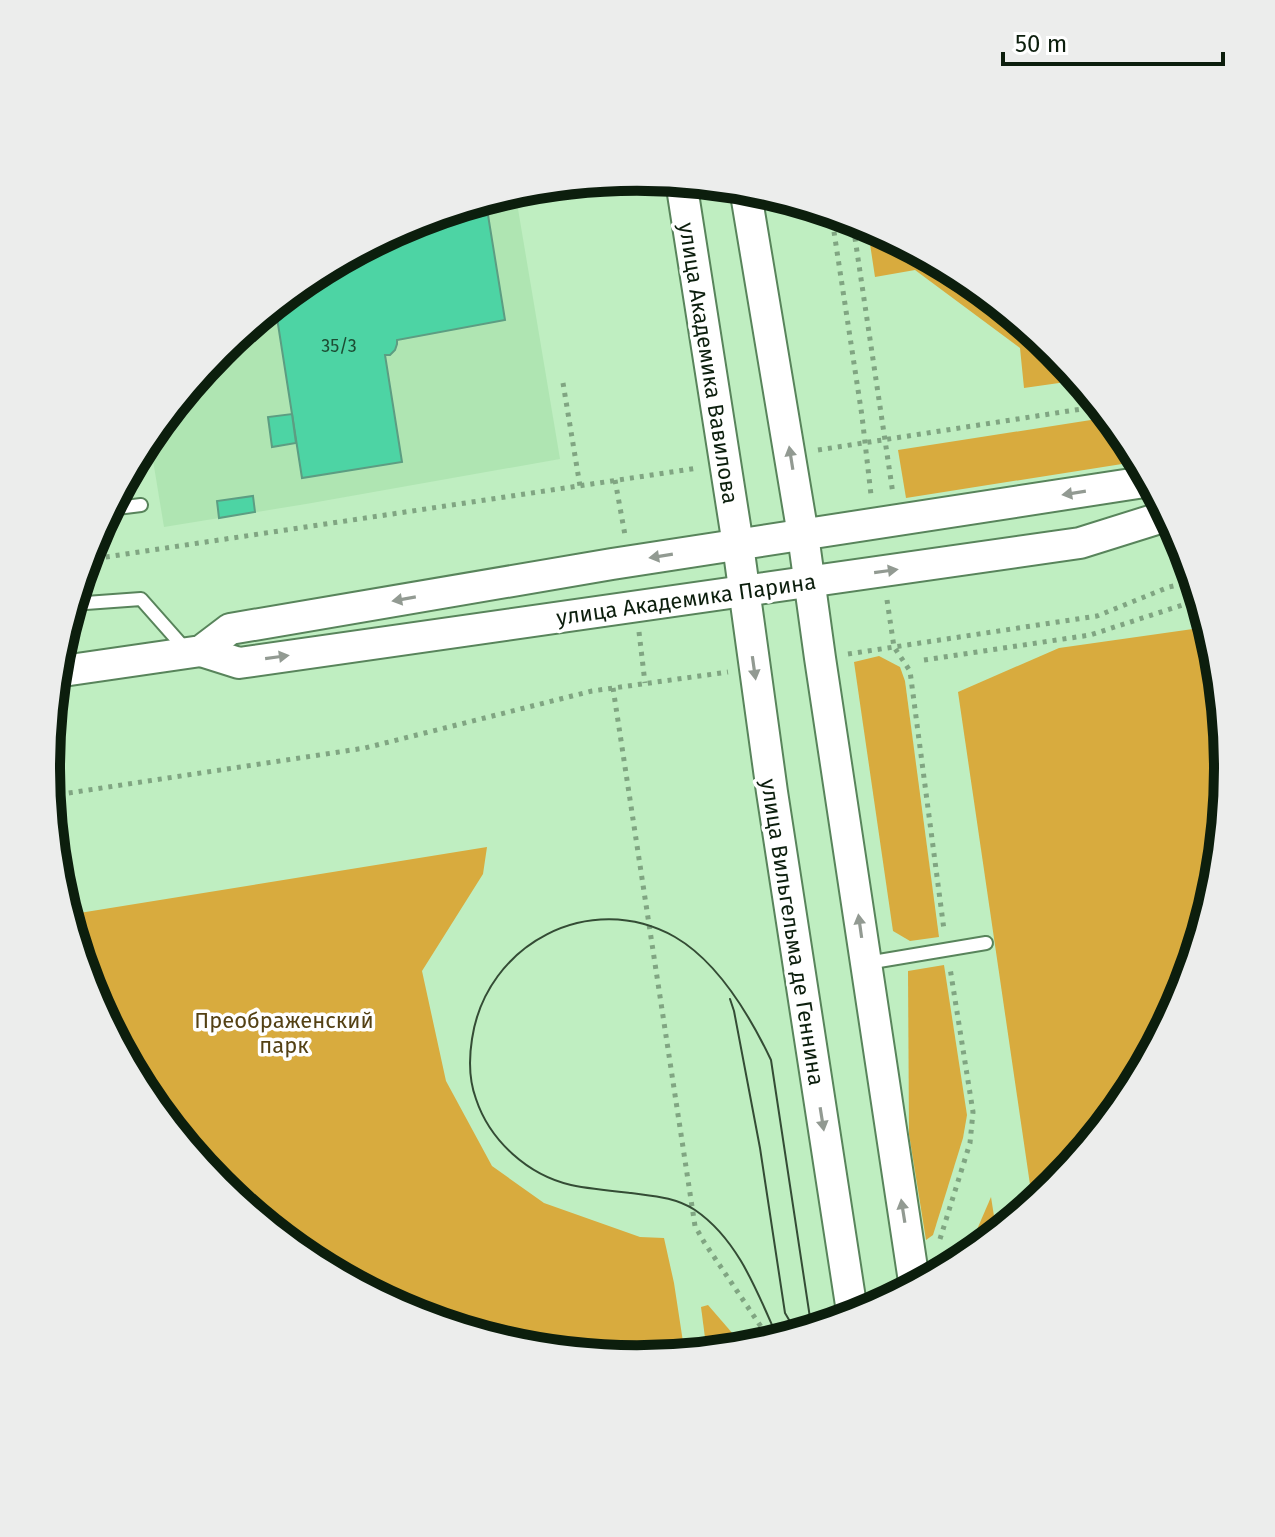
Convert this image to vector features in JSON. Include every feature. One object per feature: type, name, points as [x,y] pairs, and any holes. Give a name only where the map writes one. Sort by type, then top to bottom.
[{"type":"street","name":"улица Академика Вавилова","points":[[683,193],[738,545]]},
{"type":"street","points":[[747,202],[803,535],[913,1276]]},
{"type":"street","name":"улица Академика Парина","points":[[195,652],[230,629],[612,564],[1139,483]]},
{"type":"street","name":"улица Академика Парина","points":[[69,670],[195,652],[239,663],[1080,543],[1158,519]]},
{"type":"street","name":"улица Вильгельма де Геннина","points":[[738,545],[794,941],[851,1305]]},
{"type":"lane","points":[[123,507],[141,505]]},
{"type":"lane","points":[[85,603],[141,599],[195,652]]},
{"type":"lane","points":[[865,963],[986,943]]},
{"type":"path","points":[[833,226],[874,523]]},
{"type":"path","points":[[854,234],[894,499]]},
{"type":"path","points":[[563,383],[580,486]]},
{"type":"path","points":[[809,451],[1088,408]]},
{"type":"path","points":[[100,558],[688,469]]},
{"type":"path","points":[[883,571],[894,647],[910,671],[947,950],[973,1112],[970,1143],[940,1234],[939,1246]]},
{"type":"path","points":[[820,658],[1097,616],[1184,584]]},
{"type":"path","points":[[924,660],[1090,635],[1190,603]]},
{"type":"path","points":[[61,794],[365,748],[592,691],[754,668]]},
{"type":"path","points":[[613,688],[695,1226],[764,1332]]},
{"type":"shaded area","points":[[517,204],[560,459],[164,527],[152,456],[203,388],[257,334],[317,288],[382,251],[452,222]]},
{"type":"green space","points":[[869,240],[926,268],[989,310],[1066,382],[1024,388],[1020,348],[915,270],[875,277]]},
{"type":"green space","points":[[1097,419],[1127,463],[906,498],[898,450]]},
{"type":"green space","points":[[1197,628],[1214,731],[1214,806],[1204,881],[1195,918],[1171,989],[1155,1024],[1138,1057],[1096,1120],[1031,1191],[958,692],[1059,648]]},
{"type":"green space","points":[[879,656],[900,667],[905,681],[939,937],[910,941],[893,931],[854,662]]},
{"type":"green space","name":"Преображенский парк","points":[[487,847],[483,874],[422,971],[446,1081],[492,1166],[544,1203],[640,1237],[664,1238],[683,1344],[600,1345],[525,1335],[488,1326],[417,1302],[382,1286],[349,1269],[286,1227],[229,1177],[179,1120],[157,1089],[137,1057],[104,989],[79,913]]},
{"type":"green space","points":[[944,965],[967,1115],[963,1138],[933,1235],[926,1240],[909,1134],[908,971]]},
{"type":"green space","points":[[991,1197],[995,1222],[973,1238]]},
{"type":"green space","points":[[708,1305],[736,1337],[706,1342],[701,1307]]},
{"type":"building","points":[[488,215],[505,320],[397,340],[395,350],[385,355],[402,462],[302,478],[277,317],[349,268],[417,235],[460,220]]},
{"type":"building","points":[[292,414],[296,443],[272,447],[268,417]]},
{"type":"building","points":[[253,496],[255,512],[219,518],[217,501]]},
{"type":"tram line","points":[[774,1329],[735,1252],[710,1222],[695,1210],[664,1198],[586,1188],[555,1180],[513,1154],[482,1114],[474,1092],[470,1061],[481,1005],[498,976],[520,952],[547,934],[577,923],[609,919],[642,924],[675,937],[691,948],[719,975],[743,1008],[771,1060],[810,1319]]},
{"type":"tram line","points":[[730,999],[760,1148],[785,1313],[792,1325]]}]
